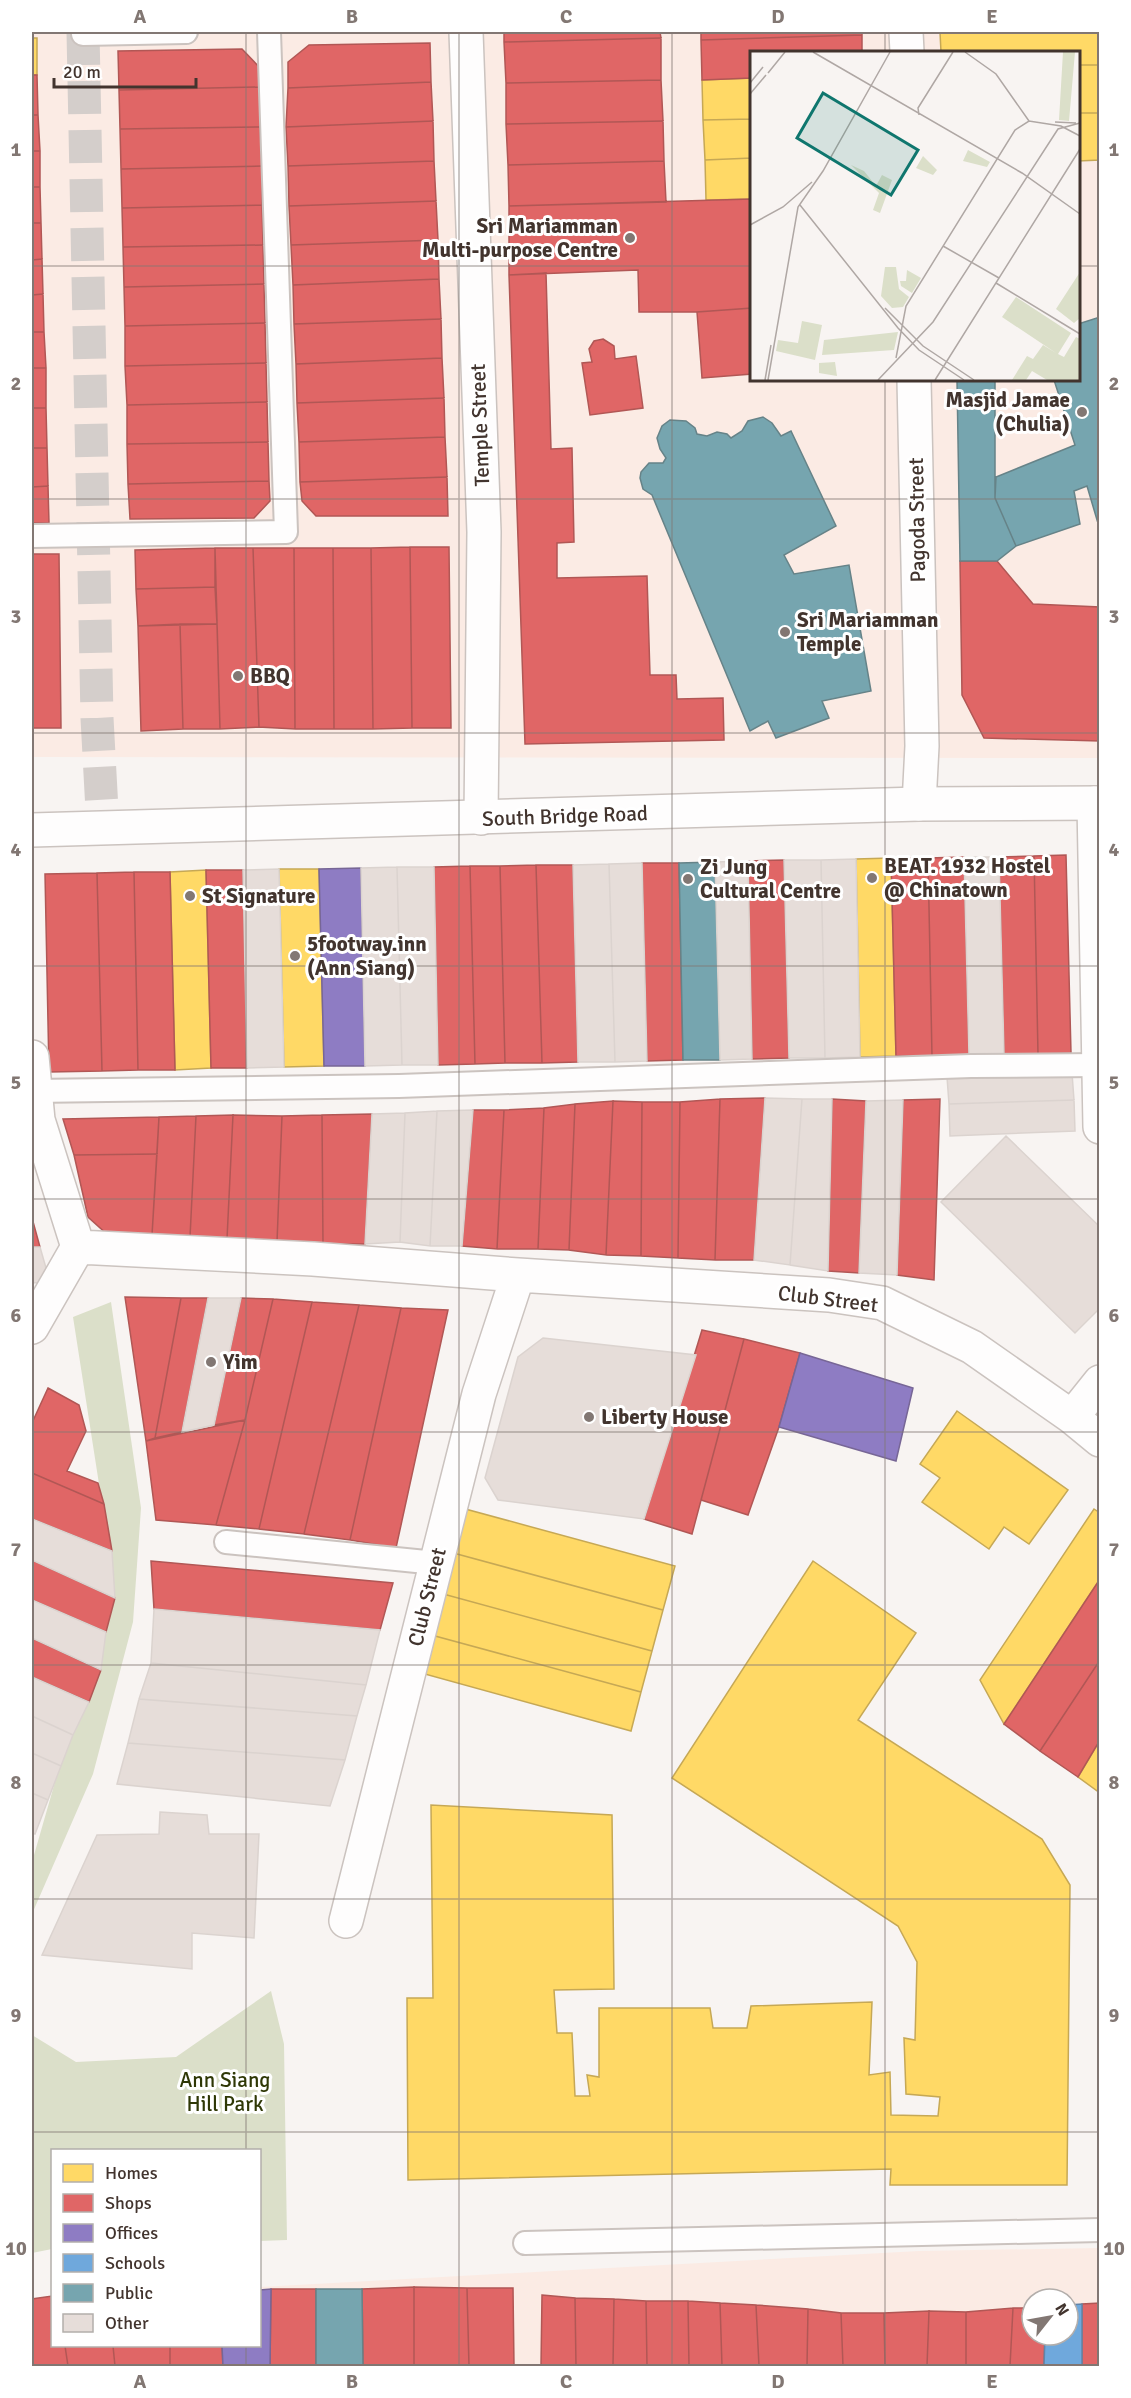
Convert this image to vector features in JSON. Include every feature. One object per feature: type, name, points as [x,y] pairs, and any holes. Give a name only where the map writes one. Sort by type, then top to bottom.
[{"type":"street","name":"Temple Street","points":[[466,32],[484,532],[482,819]]},
{"type":"street","points":[[906,32],[907,51]]},
{"type":"street","name":"Pagoda Street","points":[[914,381],[922,746],[920,804]]},
{"type":"street","name":"South Bridge Road","points":[[32,830],[482,819],[920,804],[1097,803]]},
{"type":"street","points":[[1097,803],[1100,1127]]},
{"type":"street","points":[[32,1057],[33,1091],[38,1120],[78,1247],[32,1327]]},
{"type":"street","name":"Club Street","points":[[78,1247],[313,1259],[829,1295],[882,1303],[972,1347],[1100,1440]]},
{"type":"street","name":"Club Street","points":[[346,1921],[478,1394],[518,1275]]},
{"type":"street","points":[[1072,1418],[1100,1382]]},
{"type":"lane","points":[[83,34],[186,32]]},
{"type":"lane","points":[[32,536],[286,532],[269,32]]},
{"type":"lane","points":[[33,1091],[399,1086],[971,1066],[1098,1065]]},
{"type":"lane","points":[[226,1542],[436,1563]]},
{"type":"lane","points":[[525,2243],[1100,2230]]},
{"type":"shaded area","points":[[32,32],[1099,32],[1099,758],[32,757]]},
{"type":"shaded area","points":[[1099,2248],[1099,2366],[32,2366],[32,2300],[51,2299],[51,2347],[261,2347],[261,2287],[919,2251]]},
{"type":"green space","points":[[111,1302],[141,1508],[133,1622],[93,1774],[32,1914],[32,1862],[76,1709],[111,1561],[73,1317]]},
{"type":"green space","name":"Ann Siang Hill Park","points":[[271,1991],[284,2044],[287,2240],[261,2241],[261,2149],[51,2149],[51,2249],[32,2253],[32,2035],[76,2062],[176,2057]]},
{"type":"building: Homes","points":[[940,32],[1100,32],[1100,65],[1080,65],[1080,51],[941,51]]},
{"type":"building: Homes","points":[[32,38],[37,38],[37,75],[32,75]]},
{"type":"building: Homes","points":[[1080,65],[1100,65],[1100,113],[1080,113]]},
{"type":"building: Homes","points":[[750,78],[750,119],[703,120],[702,80]]},
{"type":"building: Homes","points":[[1080,113],[1100,113],[1100,160],[1080,161]]},
{"type":"building: Homes","points":[[750,119],[750,158],[705,160],[703,120]]},
{"type":"building: Homes","points":[[750,158],[750,199],[706,200],[705,160]]},
{"type":"building: Homes","points":[[891,858],[896,1056],[860,1057],[856,859]]},
{"type":"building: Homes","points":[[279,869],[319,869],[324,1066],[284,1067]]},
{"type":"building: Homes","points":[[206,870],[211,1068],[175,1070],[170,872]]},
{"type":"building: Homes","points":[[957,1411],[1068,1490],[1029,1544],[1004,1527],[989,1549],[922,1502],[940,1478],[920,1464]]},
{"type":"building: Homes","points":[[458,1507],[675,1566],[663,1610],[446,1551]]},
{"type":"building: Homes","points":[[1094,1509],[1100,1513],[1100,1579],[1004,1724],[980,1680]]},
{"type":"building: Homes","points":[[446,1551],[663,1610],[652,1651],[436,1592]]},
{"type":"building: Homes","points":[[813,1561],[916,1633],[858,1720],[1042,1839],[1070,1885],[1067,2185],[890,2185],[891,2169],[408,2180],[407,1998],[433,1998],[431,1805],[612,1815],[614,1989],[554,1990],[557,2033],[572,2033],[575,2096],[590,2096],[587,2075],[599,2077],[599,2008],[710,2008],[713,2028],[747,2028],[751,2006],[872,2002],[869,2075],[890,2072],[891,2115],[938,2116],[940,2097],[906,2094],[904,2038],[915,2040],[917,1962],[898,1926],[672,1778]]},
{"type":"building: Homes","points":[[436,1592],[652,1651],[641,1692],[424,1633]]},
{"type":"building: Homes","points":[[424,1633],[641,1692],[631,1731],[414,1671]]},
{"type":"building: Homes","points":[[1100,1740],[1100,1793],[1078,1777]]},
{"type":"building: Shops","points":[[504,32],[660,32],[661,38],[504,42]]},
{"type":"building: Shops","points":[[701,32],[862,32],[862,35],[701,40]]},
{"type":"building: Shops","points":[[862,35],[862,51],[750,51],[750,78],[702,80],[701,40]]},
{"type":"building: Shops","points":[[661,38],[661,80],[506,83],[504,42]]},
{"type":"building: Shops","points":[[430,43],[431,82],[288,88],[288,62],[309,45]]},
{"type":"building: Shops","points":[[242,49],[262,70],[260,87],[119,90],[118,51]]},
{"type":"building: Shops","points":[[32,75],[37,75],[38,115],[32,115]]},
{"type":"building: Shops","points":[[661,80],[663,121],[506,124],[506,83]]},
{"type":"building: Shops","points":[[431,82],[433,121],[286,127],[288,88]]},
{"type":"building: Shops","points":[[260,87],[260,127],[120,129],[119,90]]},
{"type":"building: Shops","points":[[32,115],[38,115],[40,151],[32,151]]},
{"type":"building: Shops","points":[[433,121],[434,161],[288,166],[286,127]]},
{"type":"building: Shops","points":[[663,121],[664,161],[508,165],[506,124]]},
{"type":"building: Shops","points":[[260,127],[262,166],[121,169],[120,129]]},
{"type":"building: Shops","points":[[32,151],[40,151],[40,187],[32,187]]},
{"type":"building: Shops","points":[[434,161],[436,201],[289,206],[288,166]]},
{"type":"building: Shops","points":[[664,161],[666,202],[509,206],[508,165]]},
{"type":"building: Shops","points":[[262,166],[262,205],[122,208],[121,169]]},
{"type":"building: Shops","points":[[32,187],[40,187],[41,223],[32,223]]},
{"type":"building: Shops","name":"Sri Mariamman Multi-purpose Centre","points":[[750,199],[750,308],[697,312],[639,312],[638,270],[509,275],[509,206]]},
{"type":"building: Shops","points":[[436,201],[438,240],[291,245],[289,206]]},
{"type":"building: Shops","points":[[262,205],[263,245],[123,247],[122,208]]},
{"type":"building: Shops","points":[[32,223],[41,223],[42,259],[32,260]]},
{"type":"building: Shops","points":[[438,240],[439,279],[293,285],[291,245]]},
{"type":"building: Shops","points":[[263,245],[264,284],[124,287],[123,247]]},
{"type":"building: Shops","points":[[42,259],[43,294],[32,295],[32,260]]},
{"type":"building: Shops","points":[[546,273],[551,449],[572,448],[574,542],[557,543],[557,578],[647,576],[650,675],[676,675],[677,699],[723,698],[724,740],[525,744],[509,275]]},
{"type":"building: Shops","points":[[439,279],[441,319],[294,324],[293,285]]},
{"type":"building: Shops","points":[[264,284],[265,323],[125,326],[124,287]]},
{"type":"building: Shops","points":[[43,294],[44,332],[32,332],[32,295]]},
{"type":"building: Shops","points":[[750,308],[750,374],[702,378],[697,312]]},
{"type":"building: Shops","points":[[441,319],[442,358],[296,364],[294,324]]},
{"type":"building: Shops","points":[[265,323],[266,363],[125,366],[125,326]]},
{"type":"building: Shops","points":[[32,332],[44,332],[46,368],[32,368]]},
{"type":"building: Shops","points":[[603,339],[614,346],[615,359],[636,356],[643,408],[590,415],[582,363],[592,362],[589,349],[594,341]]},
{"type":"building: Shops","points":[[442,358],[444,398],[297,403],[296,364]]},
{"type":"building: Shops","points":[[266,363],[267,402],[127,405],[125,366]]},
{"type":"building: Shops","points":[[32,368],[46,368],[46,408],[32,408]]},
{"type":"building: Shops","points":[[444,398],[445,437],[299,442],[297,403]]},
{"type":"building: Shops","points":[[267,402],[268,442],[127,444],[127,405]]},
{"type":"building: Shops","points":[[32,408],[46,408],[47,448],[32,448]]},
{"type":"building: Shops","points":[[445,437],[447,477],[300,482],[299,442]]},
{"type":"building: Shops","points":[[268,442],[269,481],[128,484],[127,444]]},
{"type":"building: Shops","points":[[32,448],[47,448],[48,486],[32,487]]},
{"type":"building: Shops","points":[[447,477],[448,516],[316,516],[302,501],[300,482]]},
{"type":"building: Shops","points":[[269,481],[270,501],[254,518],[130,519],[128,484]]},
{"type":"building: Shops","points":[[48,486],[49,523],[32,523],[32,487]]},
{"type":"building: Shops","points":[[410,547],[449,547],[451,728],[412,728]]},
{"type":"building: Shops","points":[[410,547],[412,728],[373,729],[371,548]]},
{"type":"building: Shops","name":"BBQ","points":[[215,548],[253,548],[259,727],[220,729]]},
{"type":"building: Shops","points":[[215,548],[215,587],[136,589],[135,550]]},
{"type":"building: Shops","points":[[253,548],[294,548],[295,729],[259,727]]},
{"type":"building: Shops","points":[[294,548],[333,548],[334,729],[295,729]]},
{"type":"building: Shops","points":[[333,548],[371,548],[373,729],[334,729]]},
{"type":"building: Shops","points":[[32,554],[59,554],[61,728],[32,728]]},
{"type":"building: Shops","points":[[960,561],[997,561],[1033,604],[1100,607],[1100,741],[984,738],[962,695]]},
{"type":"building: Shops","points":[[215,587],[217,624],[138,626],[136,589]]},
{"type":"building: Shops","points":[[180,624],[217,624],[220,729],[183,729]]},
{"type":"building: Shops","points":[[180,624],[183,729],[141,731],[138,626]]},
{"type":"building: Shops","points":[[1066,855],[1071,1053],[1038,1054],[1034,856]]},
{"type":"building: Shops","points":[[1034,856],[1038,1054],[1004,1054],[999,857]]},
{"type":"building: Shops","points":[[964,857],[969,1055],[932,1056],[928,858]]},
{"type":"building: Shops","points":[[891,858],[928,858],[932,1056],[896,1056]]},
{"type":"building: Shops","points":[[784,860],[789,1058],[752,1059],[748,861]]},
{"type":"building: Shops","points":[[642,863],[679,863],[683,1060],[647,1061]]},
{"type":"building: Shops","points":[[536,865],[573,865],[578,1062],[542,1063]]},
{"type":"building: Shops","points":[[536,865],[542,1063],[505,1063],[500,866]]},
{"type":"building: Shops","points":[[470,866],[500,866],[505,1063],[475,1064]]},
{"type":"building: Shops","points":[[470,866],[475,1064],[438,1065],[434,867]]},
{"type":"building: Shops","points":[[206,870],[243,870],[247,1068],[211,1068]]},
{"type":"building: Shops","points":[[134,872],[170,872],[175,1070],[138,1070]]},
{"type":"building: Shops","points":[[134,872],[138,1070],[102,1071],[97,873]]},
{"type":"building: Shops","points":[[97,873],[102,1071],[49,1072],[45,874]]},
{"type":"building: Shops","points":[[765,1098],[754,1260],[715,1260],[720,1099]]},
{"type":"building: Shops","points":[[720,1099],[715,1260],[678,1258],[680,1102]]},
{"type":"building: Shops","points":[[832,1099],[866,1101],[859,1273],[828,1271]]},
{"type":"building: Shops","points":[[940,1099],[934,1280],[897,1275],[903,1100]]},
{"type":"building: Shops","points":[[613,1101],[642,1102],[641,1256],[606,1255]]},
{"type":"building: Shops","points":[[613,1101],[606,1255],[569,1250],[575,1104]]},
{"type":"building: Shops","points":[[642,1102],[680,1102],[678,1258],[641,1256]]},
{"type":"building: Shops","points":[[575,1104],[569,1250],[538,1249],[544,1108]]},
{"type":"building: Shops","points":[[544,1108],[538,1249],[497,1249],[504,1110]]},
{"type":"building: Shops","points":[[473,1110],[504,1110],[497,1249],[462,1246]]},
{"type":"building: Shops","points":[[372,1114],[365,1244],[323,1244],[322,1115]]},
{"type":"building: Shops","points":[[233,1115],[282,1116],[277,1242],[227,1239]]},
{"type":"building: Shops","points":[[233,1115],[227,1239],[190,1237],[196,1116]]},
{"type":"building: Shops","points":[[322,1115],[323,1244],[277,1242],[282,1116]]},
{"type":"building: Shops","points":[[196,1116],[190,1237],[152,1235],[159,1117]]},
{"type":"building: Shops","points":[[159,1117],[157,1154],[74,1155],[63,1119]]},
{"type":"building: Shops","points":[[157,1154],[152,1235],[109,1236],[88,1217],[74,1155]]},
{"type":"building: Shops","points":[[32,1218],[40,1247],[32,1247]]},
{"type":"building: Shops","points":[[125,1297],[181,1298],[155,1438],[146,1441]]},
{"type":"building: Shops","points":[[181,1298],[208,1298],[182,1432],[155,1438]]},
{"type":"building: Shops","points":[[241,1298],[273,1299],[245,1420],[214,1425]]},
{"type":"building: Shops","points":[[273,1299],[312,1302],[259,1529],[216,1525],[245,1420]]},
{"type":"building: Shops","points":[[312,1302],[359,1305],[304,1534],[259,1529]]},
{"type":"building: Shops","points":[[359,1305],[401,1308],[350,1540],[304,1534]]},
{"type":"building: Shops","points":[[401,1308],[448,1310],[396,1548],[350,1540]]},
{"type":"building: Shops","points":[[702,1330],[744,1339],[692,1534],[644,1519]]},
{"type":"building: Shops","points":[[744,1339],[800,1353],[779,1427],[748,1515],[701,1500]]},
{"type":"building: Shops","points":[[48,1388],[79,1405],[86,1431],[67,1471],[98,1483],[104,1504],[32,1473],[32,1423]]},
{"type":"building: Shops","points":[[245,1420],[216,1525],[156,1520],[146,1441]]},
{"type":"building: Shops","points":[[32,1473],[104,1504],[112,1551],[32,1519]]},
{"type":"building: Shops","points":[[32,1560],[115,1598],[106,1632],[32,1600]]},
{"type":"building: Shops","points":[[151,1561],[393,1583],[380,1630],[154,1609]]},
{"type":"building: Shops","points":[[1100,1579],[1100,1660],[1040,1751],[1004,1724]]},
{"type":"building: Shops","points":[[32,1638],[101,1670],[89,1702],[32,1677]]},
{"type":"building: Shops","points":[[1100,1660],[1100,1740],[1078,1777],[1040,1751]]},
{"type":"building: Shops","points":[[414,2287],[414,2366],[363,2366],[362,2289]]},
{"type":"building: Shops","points":[[414,2287],[467,2288],[469,2366],[414,2366]]},
{"type":"building: Shops","points":[[467,2288],[513,2288],[514,2366],[469,2366]]},
{"type":"building: Shops","points":[[271,2289],[316,2289],[316,2366],[270,2366]]},
{"type":"building: Shops","points":[[542,2295],[575,2298],[576,2366],[541,2366]]},
{"type":"building: Shops","points":[[51,2296],[51,2347],[65,2347],[68,2366],[32,2366],[32,2299]]},
{"type":"building: Shops","points":[[575,2298],[614,2299],[613,2366],[576,2366]]},
{"type":"building: Shops","points":[[614,2299],[646,2301],[647,2366],[613,2366]]},
{"type":"building: Shops","points":[[646,2301],[688,2301],[689,2366],[647,2366]]},
{"type":"building: Shops","points":[[688,2301],[720,2303],[722,2366],[689,2366]]},
{"type":"building: Shops","points":[[720,2303],[756,2305],[759,2366],[722,2366]]},
{"type":"building: Shops","points":[[1100,2303],[1100,2366],[1082,2366],[1082,2304]]},
{"type":"building: Shops","points":[[756,2305],[808,2309],[807,2366],[759,2366]]},
{"type":"building: Shops","points":[[1013,2308],[1010,2366],[966,2366],[966,2312]]},
{"type":"building: Shops","points":[[1013,2308],[1020,2308],[1020,2347],[1045,2347],[1044,2366],[1010,2366]]},
{"type":"building: Shops","points":[[808,2309],[841,2313],[843,2366],[807,2366]]},
{"type":"building: Shops","points":[[929,2311],[927,2366],[885,2366],[884,2313]]},
{"type":"building: Shops","points":[[929,2311],[966,2312],[966,2366],[927,2366]]},
{"type":"building: Shops","points":[[841,2313],[884,2313],[885,2366],[843,2366]]},
{"type":"building: Shops","points":[[65,2347],[113,2347],[115,2366],[68,2366]]},
{"type":"building: Shops","points":[[113,2347],[170,2347],[170,2366],[115,2366]]},
{"type":"building: Shops","points":[[170,2347],[222,2347],[223,2366],[170,2366]]},
{"type":"building: Offices","points":[[361,868],[365,1066],[324,1066],[319,869]]},
{"type":"building: Offices","points":[[800,1353],[913,1388],[896,1461],[779,1427]]},
{"type":"building: Offices","points":[[271,2289],[270,2366],[223,2366],[222,2347],[261,2347],[261,2290]]},
{"type":"building: Schools","points":[[1080,2304],[1082,2304],[1082,2366],[1044,2366],[1045,2347],[1080,2347]]},
{"type":"building: Public","name":"Masjid Jamae (Chulia)","points":[[1100,317],[1100,530],[1087,486],[1074,491],[1080,524],[1016,546],[995,498],[996,477],[1075,445],[1054,381],[1080,381],[1080,323]]},
{"type":"building: Public","points":[[957,381],[995,381],[995,498],[1016,546],[997,561],[960,561]]},
{"type":"building: Public","name":"Sri Mariamman Temple","points":[[763,417],[772,423],[781,436],[791,431],[836,526],[784,555],[794,574],[849,565],[871,691],[822,701],[829,718],[776,738],[768,721],[750,731],[652,495],[643,489],[640,478],[641,472],[649,463],[663,463],[666,458],[657,438],[662,426],[670,420],[686,421],[695,428],[697,434],[707,436],[717,432],[727,434],[731,438],[742,431],[748,421]]},
{"type":"building: Public","points":[[715,862],[720,1060],[683,1060],[679,863]]},
{"type":"building: Public","points":[[316,2289],[362,2289],[363,2366],[316,2366]]},
{"type":"building: Other","points":[[964,857],[999,857],[1004,1054],[969,1055]]},
{"type":"building: Other","points":[[856,859],[860,1057],[825,1058],[821,860]]},
{"type":"building: Other","points":[[784,860],[821,860],[825,1058],[789,1058]]},
{"type":"building: Other","points":[[748,861],[752,1059],[720,1060],[715,862]]},
{"type":"building: Other","points":[[642,863],[647,1061],[615,1062],[609,864]]},
{"type":"building: Other","points":[[609,864],[615,1062],[578,1062],[573,865]]},
{"type":"building: Other","points":[[397,867],[434,867],[438,1065],[402,1065]]},
{"type":"building: Other","points":[[397,867],[402,1065],[365,1066],[361,868]]},
{"type":"building: Other","points":[[279,869],[284,1067],[247,1068],[243,870]]},
{"type":"building: Other","points":[[1072,1073],[1074,1100],[949,1104],[947,1077]]},
{"type":"building: Other","points":[[765,1098],[802,1099],[790,1265],[754,1260]]},
{"type":"building: Other","points":[[802,1099],[832,1099],[828,1271],[790,1265]]},
{"type":"building: Other","points":[[903,1100],[897,1275],[859,1273],[866,1101]]},
{"type":"building: Other","points":[[1074,1100],[1075,1131],[950,1136],[949,1104]]},
{"type":"building: Other","points":[[473,1110],[462,1246],[430,1246],[437,1111]]},
{"type":"building: Other","points":[[437,1111],[430,1246],[400,1242],[405,1113]]},
{"type":"building: Other","points":[[405,1113],[400,1242],[365,1244],[372,1114]]},
{"type":"building: Other","points":[[1006,1136],[1100,1227],[1100,1308],[1075,1333],[941,1202]]},
{"type":"building: Other","points":[[32,1247],[40,1247],[50,1282],[32,1283]]},
{"type":"building: Other","name":"Yim","points":[[208,1298],[241,1298],[214,1425],[182,1432]]},
{"type":"building: Other","name":"Liberty House","points":[[543,1338],[696,1355],[644,1519],[498,1500],[485,1478],[518,1357]]},
{"type":"building: Other","points":[[32,1519],[112,1551],[115,1598],[32,1560]]},
{"type":"building: Other","points":[[32,1600],[106,1632],[101,1670],[32,1638]]},
{"type":"building: Other","points":[[154,1609],[380,1630],[366,1685],[151,1663]]},
{"type":"building: Other","points":[[151,1663],[366,1685],[357,1716],[139,1699]]},
{"type":"building: Other","points":[[32,1677],[89,1702],[73,1735],[32,1716]]},
{"type":"building: Other","points":[[139,1699],[357,1716],[345,1760],[128,1743]]},
{"type":"building: Other","points":[[32,1716],[73,1735],[61,1766],[32,1753]]},
{"type":"building: Other","points":[[128,1743],[345,1760],[330,1806],[117,1784]]},
{"type":"building: Other","points":[[32,1753],[61,1766],[48,1800],[32,1793]]},
{"type":"building: Other","points":[[32,1793],[48,1800],[35,1834],[32,1833]]},
{"type":"building: Other","points":[[160,1812],[207,1815],[209,1834],[259,1834],[254,1938],[192,1933],[192,1969],[42,1955],[97,1835],[159,1834]]},
{"type":"tunnel","points":[[83,32],[97,718],[103,829]]},
{"type":"place","name":"Sri Mariamman Multi-purpose Centre","points":[[630,238]]},
{"type":"place","name":"Masjid Jamae (Chulia)","points":[[1082,412]]},
{"type":"place","name":"Sri Mariamman Temple","points":[[785,632]]},
{"type":"place","name":"BBQ","points":[[238,676]]},
{"type":"place","name":"BEAT. 1932 Hostel @ Chinatown","points":[[872,878]]},
{"type":"place","name":"Zi Jung Cultural Centre","points":[[688,879]]},
{"type":"place","name":"St Signature","points":[[190,896]]},
{"type":"place","name":"5footway.inn (Ann Siang)","points":[[295,956]]},
{"type":"place","name":"Yim","points":[[211,1362]]},
{"type":"place","name":"Liberty House","points":[[589,1417]]}]
